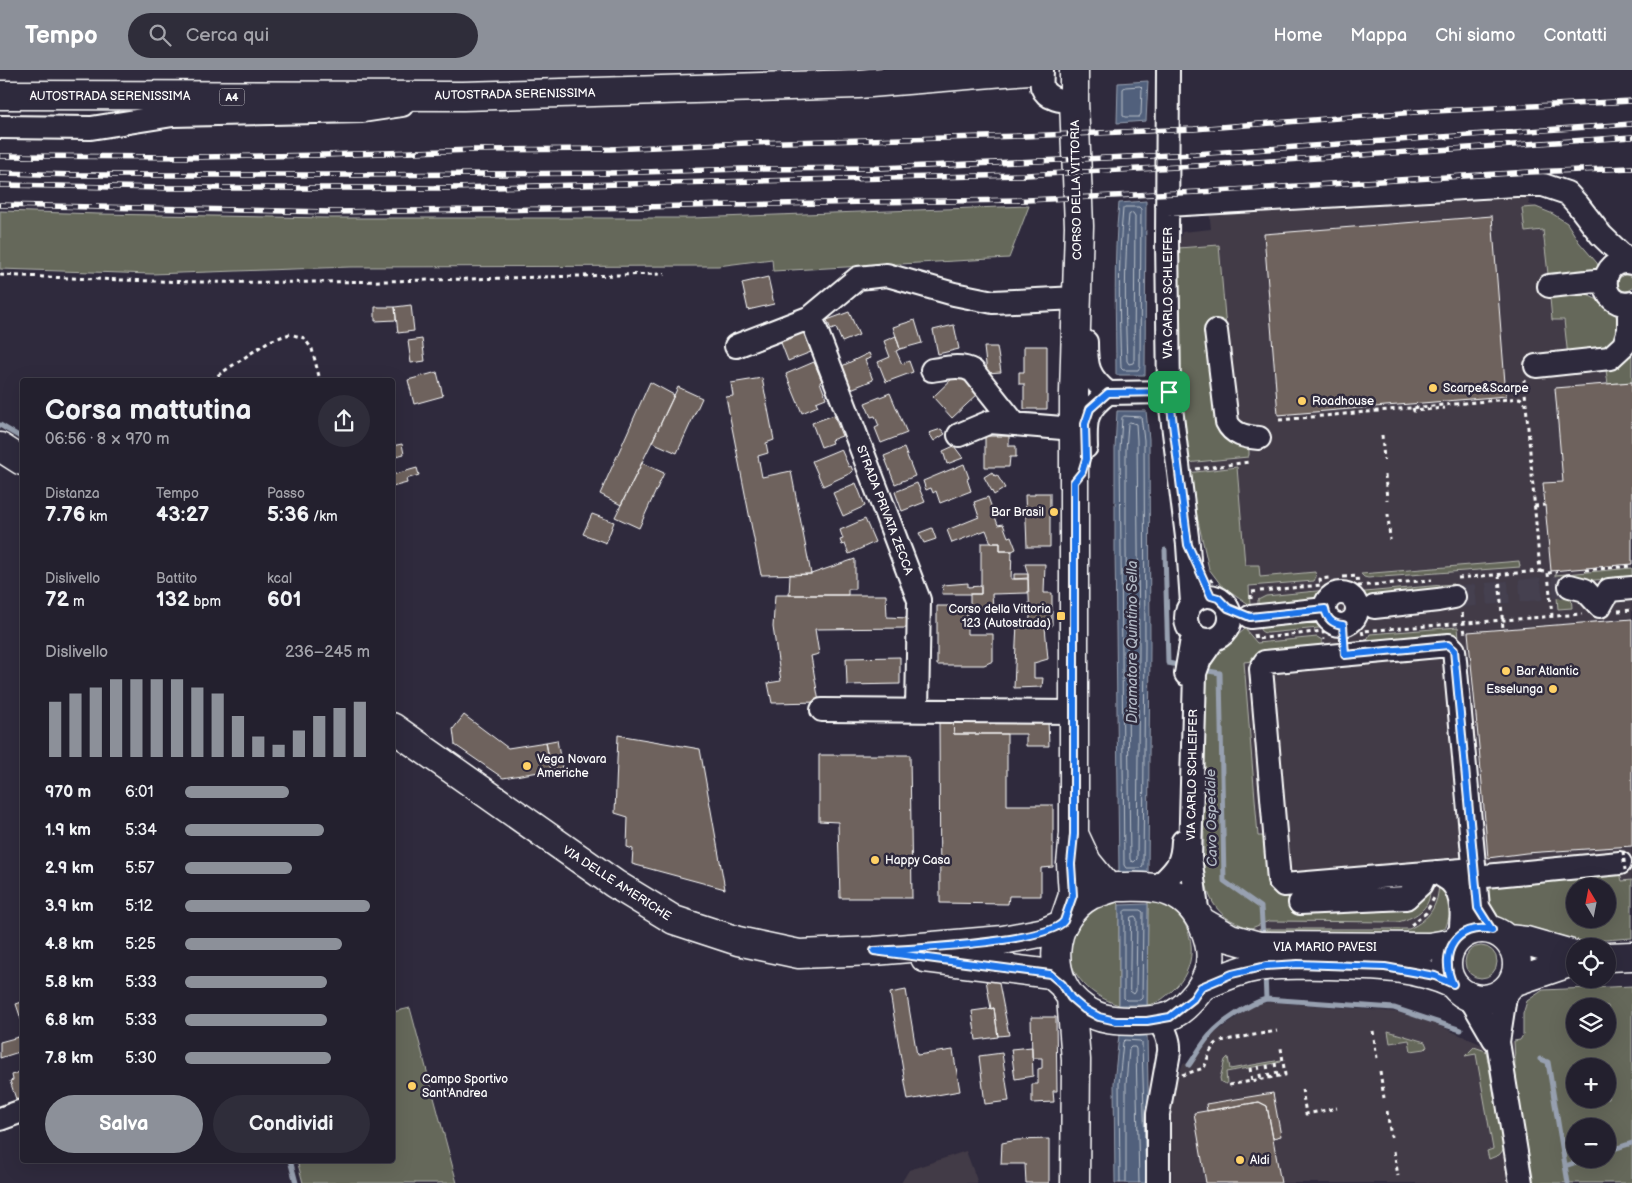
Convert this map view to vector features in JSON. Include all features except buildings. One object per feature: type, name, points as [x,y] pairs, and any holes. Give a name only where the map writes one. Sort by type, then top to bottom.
[{"type":"main road","name":"AUTOSTRADA SERENISSIMA","points":[[0,95],[463,96],[858,84],[1029,70]]},
{"type":"main road","name":"CORSO DELLA VITTORIA","points":[[1063,922],[1073,895],[1071,864],[1074,834],[1074,429],[1079,226],[1074,70]]},
{"type":"main road","points":[[0,448],[20,460]]},
{"type":"main road","name":"VIA DELLE AMERICHE","points":[[395,729],[615,884],[674,920],[738,942],[799,954],[874,951],[1003,940],[1045,932],[1063,922]]},
{"type":"main road","name":"CORSO DELLA VITTORIA","points":[[1074,834],[1087,862],[1112,888]]},
{"type":"main road","points":[[1066,991],[1084,1009],[1099,1017],[1116,1021],[1152,1020],[1170,1017],[1193,999],[1208,974],[1209,946],[1200,919],[1187,903],[1173,893],[1152,888],[1112,888],[1091,896],[1076,906],[1063,922],[1057,938],[1055,954],[1057,970],[1066,991],[1076,1060],[1075,1183]]},
{"type":"main road","name":"VIA MARIO PAVESI","points":[[1200,919],[1263,956],[1298,964],[1385,967],[1435,976],[1461,990]]},
{"type":"main road","points":[[1566,952],[1485,928],[1471,930],[1456,940],[1448,953],[1447,964],[1448,974],[1461,990],[1478,999],[1498,995],[1509,986],[1566,964]]},
{"type":"main road","points":[[1500,934],[1514,948],[1517,959],[1517,971],[1509,986]]},
{"type":"main road","name":"VIA MARIO PAVESI","points":[[1201,987],[1232,974],[1263,956],[1429,947],[1456,940]]},
{"type":"main road","name":"VIA DELLE AMERICHE","points":[[874,951],[1050,974],[1066,991]]},
{"type":"main road","points":[[1616,957],[1632,956]]},
{"type":"main road","points":[[1076,1060],[1091,1038],[1100,1029],[1116,1021]]},
{"type":"street","points":[[1042,70],[1042,86],[1048,95],[1060,101],[1074,101]]},
{"type":"street","name":"VIA CARLO SCHLEIFER","points":[[1168,70],[1167,205],[1161,392],[1188,545],[1210,602]]},
{"type":"street","points":[[0,127],[91,128],[173,115],[362,111],[463,96]]},
{"type":"street","points":[[1167,205],[1543,185],[1567,193],[1601,235],[1630,262]]},
{"type":"street","points":[[1529,369],[1610,358],[1624,344],[1629,330],[1630,304],[1616,302],[1606,291],[1605,284],[1609,270],[1614,265],[1621,262],[1630,262]]},
{"type":"street","points":[[736,346],[811,317],[858,278],[887,275],[954,294],[993,302],[1076,304]]},
{"type":"street","points":[[1549,286],[1596,281],[1605,284]]},
{"type":"street","name":"CORSO DELLA VITTORIA","points":[[1074,482],[1082,472],[1086,459],[1085,424],[1090,409],[1108,393],[1096,383],[1088,370],[1086,333],[1076,304]]},
{"type":"street","name":"STRADA PRIVATA ZECCA","points":[[811,317],[919,600],[917,710]]},
{"type":"street","points":[[1216,331],[1226,422],[1230,429],[1245,437],[1259,438]]},
{"type":"street","points":[[932,370],[967,368],[973,372],[1015,424]]},
{"type":"street","points":[[1108,393],[1161,392]]},
{"type":"street","points":[[959,436],[990,422],[1074,429]]},
{"type":"street","points":[[1598,611],[1585,590],[1570,586],[1632,581]]},
{"type":"street","points":[[1356,611],[1343,592],[1333,595],[1326,603],[1325,609],[1332,622],[1356,611],[1438,600],[1448,585]]},
{"type":"street","points":[[1598,611],[1609,590],[1632,588]]},
{"type":"street","points":[[1252,618],[1210,602],[1188,608],[1186,615],[1188,628],[1210,635],[1252,618],[1325,609]]},
{"type":"street","points":[[1210,602],[1230,614],[1230,621],[1210,635]]},
{"type":"street","points":[[1344,648],[1356,611]]},
{"type":"street","name":"VIA CARLO SCHLEIFER","points":[[1152,888],[1177,868],[1182,856],[1192,667],[1210,635]]},
{"type":"street","points":[[1456,940],[1462,924],[1459,899],[1451,882],[1432,879],[1284,885],[1279,880],[1261,669],[1265,662],[1344,648],[1448,645],[1454,650],[1478,908],[1500,934]]},
{"type":"street","name":"VIA CARLO SCHLEIFER","points":[[1192,667],[1190,858],[1200,919]]},
{"type":"street","points":[[822,710],[1074,712]]},
{"type":"street","points":[[1300,903],[1406,898],[1421,884],[1462,870],[1475,877],[1626,862]]},
{"type":"street","points":[[1509,986],[1498,1042],[1521,1183]]},
{"type":"street","points":[[1461,990],[1494,1040],[1498,1042]]},
{"type":"street","points":[[1152,1020],[1168,1036],[1170,1043],[1158,1114],[1158,1183]]},
{"type":"street","points":[[0,1119],[20,1112]]},
{"type":"path","points":[[0,275],[206,282],[665,274]]},
{"type":"path","points":[[214,378],[269,341],[290,334],[304,338],[312,350],[319,378]]},
{"type":"path","points":[[1343,577],[1357,576],[1358,586],[1448,585],[1498,574],[1540,571],[1526,404],[1529,369]]},
{"type":"path","points":[[1279,420],[1520,398],[1526,404]]},
{"type":"path","points":[[1413,408],[1414,411],[1445,408]]},
{"type":"path","points":[[1382,435],[1384,460]]},
{"type":"path","points":[[1195,469],[1250,462]]},
{"type":"path","points":[[1385,475],[1387,500]]},
{"type":"path","points":[[1534,506],[1545,504]]},
{"type":"path","points":[[1388,514],[1390,540]]},
{"type":"path","points":[[1548,573],[1552,616]]},
{"type":"path","points":[[1498,574],[1503,629]]},
{"type":"path","points":[[1329,578],[1320,579],[1321,585],[1251,592],[1252,618],[1256,639],[1323,631],[1344,648],[1362,631],[1598,611],[1632,610]]},
{"type":"path","points":[[1405,927],[1419,920],[1426,913],[1434,898],[1432,879]]},
{"type":"path","points":[[1176,1077],[1204,1068],[1212,1048],[1220,1041],[1277,1031]]},
{"type":"path","points":[[1373,1032],[1377,1058]]},
{"type":"path","points":[[1229,1085],[1286,1075],[1281,1048]]},
{"type":"path","points":[[1275,1063],[1277,1076]]},
{"type":"path","points":[[1267,1064],[1269,1078]]},
{"type":"path","points":[[1258,1066],[1261,1079]]},
{"type":"path","points":[[1250,1068],[1252,1081]]},
{"type":"path","points":[[1380,1071],[1384,1098]]},
{"type":"path","points":[[1302,1090],[1306,1114],[1338,1108]]},
{"type":"path","points":[[1387,1111],[1391,1137]]},
{"type":"path","points":[[1394,1151],[1398,1176]]},
{"type":"shaded area","points":[[1528,194],[1529,204],[1553,214],[1567,223],[1579,242],[1597,263],[1596,269],[1584,271],[1587,295],[1603,302],[1618,322],[1608,383],[1632,382],[1632,938],[1568,938],[1506,922],[1492,914],[1450,919],[1443,929],[1424,933],[1257,934],[1228,918],[1213,906],[1206,887],[1204,869],[1211,658],[1245,629],[1244,601],[1221,585],[1209,569],[1187,473],[1177,249],[1182,232],[1211,229],[1209,210]]},
{"type":"shaded area","points":[[1272,1002],[1396,1012],[1431,1022],[1487,1047],[1514,1041],[1531,1183],[1172,1183],[1170,1100],[1183,1063],[1191,1065],[1212,1035],[1249,1008],[1260,1003]]},
{"type":"shaded area","points":[[966,1151],[978,1183],[901,1183],[909,1170]]},
{"type":"green space","points":[[1029,206],[1009,258],[773,271],[772,259],[718,266],[350,267],[152,274],[0,269],[0,211],[326,218],[692,218]]},
{"type":"green space","points":[[1536,207],[1553,214],[1567,223],[1579,242],[1597,263],[1596,269],[1548,274],[1543,230],[1525,232],[1522,208]]},
{"type":"green space","points":[[1219,245],[1234,425],[1215,411],[1220,433],[1233,443],[1249,450],[1249,455],[1248,457],[1186,463],[1178,386],[1178,248]]},
{"type":"green space","points":[[1626,275],[1632,277],[1632,289],[1626,291],[1620,289],[1618,283],[1620,277]]},
{"type":"green space","points":[[1587,295],[1607,305],[1616,315],[1618,321],[1615,337],[1611,345],[1602,351],[1568,357],[1564,320],[1552,320],[1550,298]]},
{"type":"green space","points":[[1632,349],[1632,382],[1608,384],[1606,370]]},
{"type":"green space","points":[[1237,467],[1245,565],[1259,565],[1260,577],[1315,572],[1316,577],[1314,581],[1249,586],[1250,605],[1221,585],[1209,569],[1187,473]]},
{"type":"green space","points":[[1519,561],[1520,567],[1368,578],[1361,574]]},
{"type":"green space","points":[[1632,568],[1632,577],[1570,582],[1572,608],[1558,609],[1555,575]]},
{"type":"green space","points":[[1453,584],[1453,591],[1365,598],[1360,598],[1354,593]]},
{"type":"green space","points":[[1327,590],[1322,598],[1258,606],[1258,600],[1266,596]]},
{"type":"green space","points":[[1323,620],[1329,627],[1264,633],[1259,626],[1259,624]]},
{"type":"green space","points":[[1458,627],[1459,639],[1366,642],[1370,634]]},
{"type":"green space","points":[[1245,629],[1257,643],[1317,637],[1322,640],[1322,649],[1252,657],[1253,661],[1244,662],[1258,836],[1268,836],[1296,894],[1300,912],[1429,884],[1429,899],[1426,905],[1412,917],[1398,922],[1269,921],[1249,929],[1227,918],[1213,902],[1206,883],[1204,869],[1203,681],[1211,658]]},
{"type":"green space","points":[[1620,873],[1622,881],[1632,880],[1632,938],[1566,938],[1566,941],[1562,941],[1535,937],[1515,928],[1493,914],[1484,888],[1489,884]]},
{"type":"green space","points":[[1439,883],[1444,885],[1452,907],[1446,927],[1435,932],[1257,934],[1260,929],[1409,929],[1422,921],[1432,911],[1437,898]]},
{"type":"green space","points":[[1116,897],[1119,905],[1119,1005],[1097,995],[1088,987],[1073,969],[1070,958],[1073,933],[1079,921],[1094,906]]},
{"type":"green space","points":[[1148,897],[1162,903],[1175,912],[1188,930],[1191,951],[1190,962],[1181,982],[1161,1000],[1147,1005]]},
{"type":"green space","points":[[1481,946],[1493,950],[1497,962],[1493,974],[1481,978],[1469,974],[1465,962],[1469,950]]},
{"type":"green space","points":[[1632,986],[1632,1183],[1531,1183],[1514,1089],[1514,1041],[1520,1040],[1523,1035],[1523,1014],[1527,1001],[1543,990]]},
{"type":"green space","name":"Campo Sportivo Sant'Andrea","points":[[410,1008],[457,1183],[303,1183],[298,1163],[395,1163],[395,1012]]},
{"type":"green space","points":[[1388,1031],[1425,1042],[1427,1047],[1411,1051],[1409,1040],[1390,1043]]},
{"type":"green space","points":[[1474,1047],[1486,1051],[1504,1149],[1499,1155],[1489,1159],[1487,1151],[1493,1149],[1476,1054],[1465,1056]]},
{"type":"green space","points":[[1228,1057],[1230,1069],[1281,1060],[1281,1062],[1226,1072],[1227,1084],[1221,1082],[1220,1078],[1225,1060]]},
{"type":"water","points":[[1148,81],[1146,121],[1117,123],[1118,83]]},
{"type":"water","points":[[1146,201],[1145,375],[1116,375],[1115,267],[1119,203]]},
{"type":"water","name":"Diramatore Quintino Sella","points":[[1117,411],[1146,411],[1149,439],[1148,873],[1119,873],[1115,548]]},
{"type":"water","points":[[1148,904],[1147,1005],[1119,1005],[1119,905]]},
{"type":"water","points":[[1119,1035],[1147,1036],[1150,1183],[1115,1183],[1114,1083]]},
{"type":"waterway","points":[[0,425],[20,437]]},
{"type":"waterway","name":"Cavo Ospedale","points":[[1165,550],[1168,663],[1183,666]]},
{"type":"waterway","name":"Cavo Ospedale","points":[[1203,670],[1220,673],[1224,881],[1261,907],[1263,937]]},
{"type":"waterway","name":"Cavo Ospedale","points":[[1265,973],[1266,999]]},
{"type":"waterway","name":"Cavo Ospedale","points":[[1189,1065],[1207,1038],[1215,1030],[1244,1009],[1266,999],[1394,1008],[1461,1030]]},
{"type":"waterway","name":"Cavo Ospedale","points":[[1540,1059],[1548,1062],[1568,1183]]},
{"type":"waterway","points":[[1616,1148],[1632,1143]]},
{"type":"waterway","points":[[291,1163],[296,1183]]},
{"type":"tunnel","points":[[1454,597],[1570,586]]},
{"type":"railway","points":[[0,156],[201,157],[325,155],[474,150],[611,149],[747,143],[1024,136],[1194,129],[1416,112],[1632,101]]},
{"type":"railway","points":[[0,173],[78,175],[357,175],[881,168],[1195,154],[1632,124]]},
{"type":"railway","points":[[0,185],[168,188],[452,188],[1026,175],[1196,166],[1632,137]]},
{"type":"railway","points":[[0,205],[331,212],[1027,200],[1632,168]]},
{"type":"place","name":"Scarpe&Scarpe","points":[[1433,388]]},
{"type":"place","name":"Roadhouse","points":[[1302,401]]},
{"type":"place","name":"Bar Brasil","points":[[1054,512]]},
{"type":"place","name":"Corso della Vittoria 123 (Autostrada)","points":[[1061,616]]},
{"type":"place","name":"Bar Atlantic","points":[[1506,671]]},
{"type":"place","name":"Esselunga","points":[[1553,689]]},
{"type":"place","name":"Vega Novara Americhe","points":[[527,766]]},
{"type":"place","name":"Happy Casa","points":[[875,860]]},
{"type":"place","name":"Campo Sportivo Sant'Andrea","points":[[412,1086]]},
{"type":"place","name":"Aldi","points":[[1240,1160]]},
{"type":"route","points":[[1169,392],[1188,545],[1211,596],[1224,602],[1228,608],[1250,617],[1325,609],[1328,619],[1337,625],[1343,625],[1345,655],[1448,645],[1454,650],[1478,908],[1492,930],[1485,928],[1471,930],[1464,933],[1454,943],[1448,953],[1447,964],[1448,974],[1453,984],[1435,976],[1385,967],[1298,964],[1266,966],[1232,974],[1201,987],[1193,999],[1170,1017],[1147,1021],[1116,1021],[1099,1017],[1084,1009],[1071,998],[1062,984],[1050,974],[874,951],[1003,940],[1045,932],[1063,924],[1073,895],[1071,864],[1074,834],[1074,482],[1082,472],[1086,459],[1085,424],[1090,409],[1108,393],[1169,392]]}]
